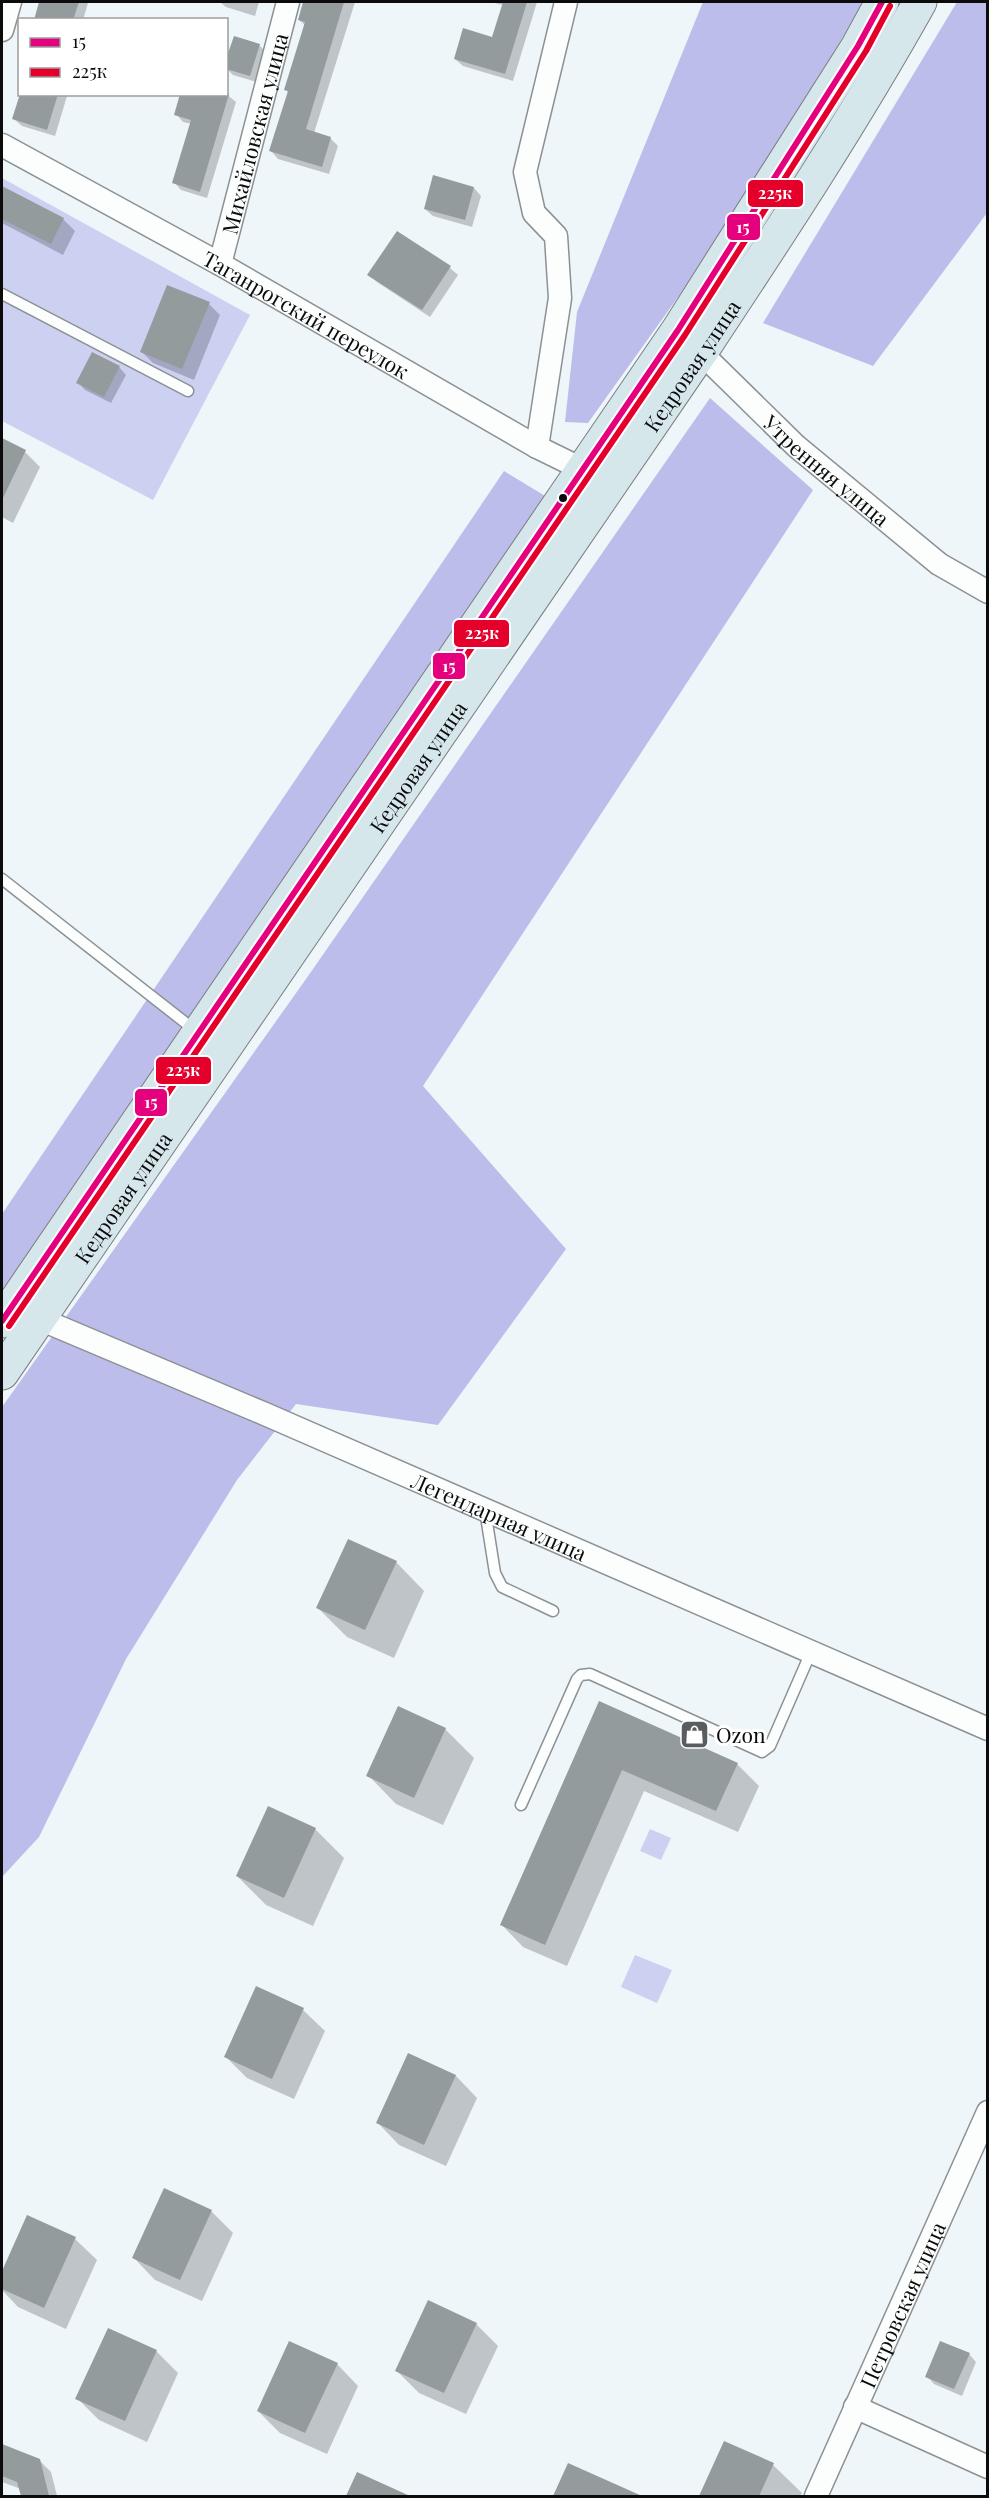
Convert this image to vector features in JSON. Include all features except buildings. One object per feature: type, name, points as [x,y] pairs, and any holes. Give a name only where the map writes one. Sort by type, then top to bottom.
[{"type":"main road","name":"Кедровая улица","points":[[690,341],[882,2]]},
{"type":"main road","name":"Кедровая улица","points":[[13,1311],[690,341],[800,203],[920,2]]},
{"type":"main road","name":"Кедровая улица","points":[[2,1373],[13,1311],[198,1033],[597,476]]},
{"type":"street","points":[[2,30],[10,2]]},
{"type":"street","name":"Михайловская улица","points":[[220,264],[288,2]]},
{"type":"street","points":[[537,447],[560,297],[556,236],[534,213],[525,172],[567,2]]},
{"type":"street","name":"Таганрогский переулок","points":[[2,146],[220,264],[537,447],[597,476]]},
{"type":"street","name":"Утренняя улица","points":[[690,341],[796,446],[939,564],[987,592]]},
{"type":"street","name":"Легендарная улица","points":[[13,1311],[485,1510],[987,1728]]},
{"type":"street","name":"Петровская улица","points":[[816,2496],[855,2407],[978,2159],[987,2112]]},
{"type":"street","points":[[855,2407],[987,2466]]},
{"type":"lane","points":[[2,294],[188,391]]},
{"type":"lane","points":[[2,879],[198,1033]]},
{"type":"lane","points":[[485,1510],[495,1573],[502,1587],[553,1611]]},
{"type":"lane","points":[[521,1805],[577,1679],[581,1675],[590,1674],[762,1752],[770,1746],[811,1652]]},
{"type":"shaded area","points":[[703,2],[863,2],[761,181],[588,423],[565,422],[577,312]]},
{"type":"shaded area","points":[[957,2],[987,2],[987,213],[873,366],[763,323]]},
{"type":"shaded area","points":[[2,178],[250,315],[153,500],[2,421]]},
{"type":"shaded area","points":[[710,398],[813,490],[423,1086],[566,1249],[438,1425],[296,1404],[237,1480],[126,1659],[39,1837],[2,1877],[2,1407],[306,979]]},
{"type":"shaded area","points":[[504,471],[555,502],[2,1310],[2,1214]]},
{"type":"shaded area","points":[[650,1829],[671,1838],[661,1860],[640,1851]]},
{"type":"shaded area","points":[[635,1955],[672,1970],[657,2003],[621,1987]]},
{"type":"transit line","name":"15","points":[[2,1321],[678,330],[858,46],[882,2]]},
{"type":"transit line","name":"225к","points":[[9,1326],[685,335],[866,51],[890,6]]},
{"type":"place","name":"Ozon","points":[[695,1734]]}]
